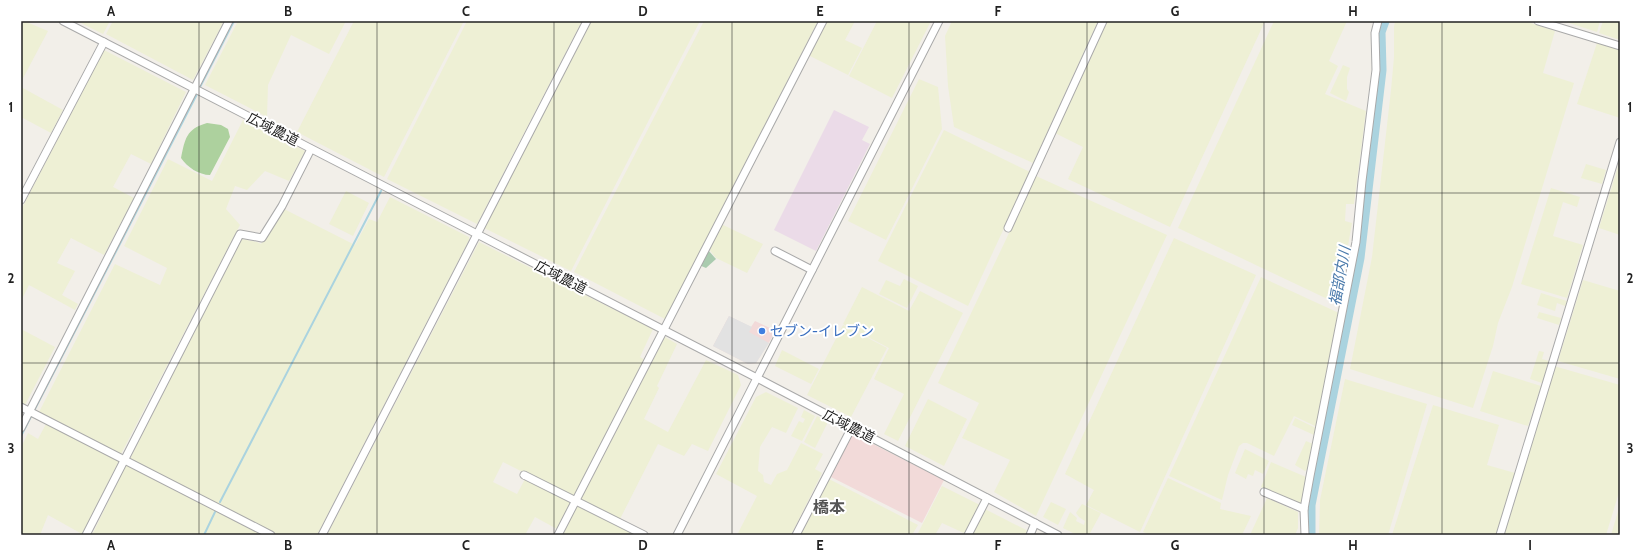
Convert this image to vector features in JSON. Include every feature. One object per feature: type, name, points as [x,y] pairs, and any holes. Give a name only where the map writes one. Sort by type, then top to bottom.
[{"type":"street","name":"広域農道","points":[[63,21],[852,427],[1058,535]]},
{"type":"street","points":[[21,428],[32,413],[229,21]]},
{"type":"street","points":[[322,535],[587,21]]},
{"type":"street","points":[[558,535],[823,21]]},
{"type":"street","points":[[677,535],[939,21]]},
{"type":"street","points":[[1008,228],[1103,21]]},
{"type":"street","points":[[1304,535],[1304,509],[1355,254],[1376,70],[1375,33],[1378,21]]},
{"type":"street","points":[[1538,21],[1620,46]]},
{"type":"street","points":[[21,200],[104,42]]},
{"type":"street","points":[[1500,535],[1620,142]]},
{"type":"street","points":[[86,535],[240,234],[262,238],[282,206],[311,148]]},
{"type":"street","points":[[775,251],[812,270]]},
{"type":"street","points":[[21,407],[271,535]]},
{"type":"street","points":[[796,535],[852,427]]},
{"type":"street","points":[[524,475],[644,535]]},
{"type":"street","points":[[1264,492],[1304,509]]},
{"type":"street","points":[[968,535],[987,498]]},
{"type":"street","points":[[1030,535],[1036,523]]},
{"type":"shaded area","points":[[834,110],[869,127],[862,140],[870,144],[816,251],[774,230]]},
{"type":"shaded area","points":[[729,316],[751,327],[755,321],[776,331],[756,363],[748,364],[713,346]]},
{"type":"shaded area","points":[[729,316],[752,327],[749,332],[769,343],[756,363],[748,364],[713,346]]},
{"type":"shaded area","points":[[851,433],[944,480],[922,523],[829,476]]},
{"type":"green space","points":[[24,21],[48,31],[21,82],[21,27]]},
{"type":"green space","points":[[77,21],[110,21],[103,34]]},
{"type":"green space","points":[[113,21],[224,21],[193,80],[106,34]]},
{"type":"green space","points":[[238,21],[346,21],[329,54],[291,35],[268,85],[267,117],[205,85]]},
{"type":"green space","points":[[354,21],[464,21],[384,177],[297,132]]},
{"type":"green space","points":[[467,21],[582,21],[477,224],[387,179]]},
{"type":"green space","points":[[591,21],[700,21],[571,271],[484,228]]},
{"type":"green space","points":[[704,21],[818,21],[665,319],[574,272]]},
{"type":"green space","points":[[825,21],[855,21],[845,40],[862,48],[848,75],[808,55]]},
{"type":"green space","points":[[877,21],[931,21],[892,98],[849,76]]},
{"type":"green space","points":[[952,21],[1098,21],[1033,163],[954,127],[948,86],[945,36]]},
{"type":"green space","points":[[1107,21],[1265,21],[1170,227],[1068,179],[1083,147],[1055,133]]},
{"type":"green space","points":[[1274,21],[1347,21],[1329,61],[1338,66],[1325,94],[1366,111],[1354,204],[1346,204],[1345,221],[1352,223],[1338,304],[1178,228]]},
{"type":"green space","points":[[1395,21],[1525,21],[1555,31],[1543,73],[1574,83],[1512,287],[1498,323],[1493,346],[1473,408],[1350,369],[1372,257],[1391,90]]},
{"type":"green space","points":[[1563,21],[1600,21],[1597,32]]},
{"type":"green space","points":[[1603,21],[1620,21],[1620,40],[1599,33]]},
{"type":"green space","points":[[1597,43],[1620,50],[1620,118],[1577,104]]},
{"type":"green space","points":[[104,50],[186,92],[151,164],[131,154],[113,187],[134,198],[104,255],[71,238],[57,263],[75,271],[62,295],[78,304],[75,310],[29,285],[21,301],[21,210]]},
{"type":"green space","points":[[1343,65],[1350,68],[1347,77],[1347,89],[1349,92],[1346,101],[1330,93]]},
{"type":"green space","points":[[919,79],[938,87],[942,129],[886,240],[848,221]]},
{"type":"green space","points":[[21,87],[63,110],[51,133],[21,117]]},
{"type":"green space","points":[[243,120],[305,151],[289,181],[265,171],[247,190],[235,186],[226,209],[240,225],[121,454],[39,412],[115,264],[160,285],[167,268],[124,246],[168,159],[212,181]]},
{"type":"green space","points":[[207,123],[221,125],[228,129],[230,137],[210,175],[202,174],[194,170],[181,158],[185,140],[195,128]]},
{"type":"green space","points":[[944,130],[1030,172],[968,306],[878,261]]},
{"type":"green space","points":[[1620,160],[1620,235],[1599,228]]},
{"type":"green space","points":[[1586,164],[1606,170],[1602,184],[1581,178]]},
{"type":"green space","points":[[1036,176],[1167,235],[1036,516],[994,492],[1010,460],[962,438],[979,403],[938,383]]},
{"type":"green space","points":[[1551,188],[1580,197],[1577,207],[1563,202],[1553,236],[1583,245],[1567,298],[1521,284]]},
{"type":"green space","points":[[346,191],[369,203],[353,236],[329,224]]},
{"type":"green space","points":[[390,197],[469,237],[469,240],[317,535],[277,535],[130,459],[241,239],[261,244],[284,209],[355,245],[369,219],[377,222]]},
{"type":"green space","points":[[721,224],[763,244],[747,273],[716,258],[708,248]]},
{"type":"green space","points":[[1174,238],[1256,275],[1140,532],[1086,505],[1094,490],[1065,474]]},
{"type":"green space","points":[[479,242],[653,329],[640,357],[645,360],[574,498],[503,462],[493,482],[517,494],[525,479],[571,502],[557,529],[535,517],[525,535],[327,535]]},
{"type":"green space","points":[[708,250],[716,259],[706,268],[699,265]]},
{"type":"green space","points":[[1261,277],[1339,313],[1317,427],[1294,416],[1274,456],[1247,443],[1243,443],[1239,446],[1228,475],[1222,500],[1169,476]]},
{"type":"green space","points":[[904,279],[918,286],[907,308],[879,294],[886,280],[900,286]]},
{"type":"green space","points":[[1583,280],[1620,291],[1620,379],[1558,361]]},
{"type":"green space","points":[[862,287],[909,311],[920,291],[963,313],[898,441],[884,434],[904,394],[874,379],[889,348],[843,324]]},
{"type":"green space","points":[[1541,293],[1567,301],[1565,306],[1557,303],[1555,311],[1537,305]]},
{"type":"green space","points":[[1539,312],[1561,318],[1559,325],[1537,318]]},
{"type":"green space","points":[[843,325],[887,348],[851,417],[807,395]]},
{"type":"green space","points":[[21,329],[55,347],[25,405],[21,403]]},
{"type":"green space","points":[[665,337],[677,344],[657,386],[659,388],[644,419],[668,432],[706,360],[738,375],[741,385],[708,451],[692,444],[684,456],[658,444],[620,519],[581,499]]},
{"type":"green space","points":[[782,350],[819,369],[811,384],[775,366]]},
{"type":"green space","points":[[1539,351],[1544,352],[1542,359],[1549,361],[1542,383],[1530,379]]},
{"type":"green space","points":[[1554,366],[1620,385],[1620,489],[1606,535],[1504,535]]},
{"type":"green space","points":[[1493,371],[1541,386],[1528,426],[1480,411]]},
{"type":"green space","points":[[1345,379],[1427,404],[1388,535],[1319,535],[1320,500]]},
{"type":"green space","points":[[766,392],[798,408],[786,433],[772,427],[760,447],[758,471],[763,475],[764,482],[771,485],[777,474],[787,470],[801,443],[823,454],[815,469],[822,473],[791,535],[737,535],[757,496],[716,474],[756,397]]},
{"type":"green space","points":[[928,399],[967,419],[944,466],[905,446]]},
{"type":"green space","points":[[1433,405],[1499,425],[1487,465],[1515,473],[1496,535],[1392,535]]},
{"type":"green space","points":[[804,410],[815,416],[802,441],[791,436],[799,421],[803,423],[805,419],[801,417]]},
{"type":"green space","points":[[817,416],[828,422],[815,448],[804,442]]},
{"type":"green space","points":[[1295,418],[1316,428],[1314,435],[1292,425]]},
{"type":"green space","points":[[47,422],[120,459],[82,534],[48,515],[40,535],[21,535],[21,447],[28,433],[38,439]]},
{"type":"green space","points":[[1306,441],[1313,444],[1308,469],[1305,471],[1295,465]]},
{"type":"green space","points":[[1245,449],[1269,461],[1263,474],[1255,470],[1253,476],[1248,474],[1246,479],[1235,473]]},
{"type":"green space","points":[[1271,462],[1306,477],[1301,505],[1261,487]]},
{"type":"green space","points":[[127,463],[266,535],[92,535]]},
{"type":"green space","points":[[1168,478],[1221,503],[1220,509],[1251,516],[1242,535],[1150,535],[1143,532]]},
{"type":"green space","points":[[829,479],[918,525],[912,535],[800,535]]},
{"type":"green space","points":[[942,486],[980,505],[966,534],[942,523],[935,535],[917,535]]},
{"type":"green space","points":[[1267,498],[1298,512],[1298,528],[1295,535],[1250,535]]},
{"type":"green space","points":[[1051,502],[1066,509],[1058,525],[1043,517]]},
{"type":"green space","points":[[1082,504],[1101,513],[1089,535],[1077,535],[1063,528],[1070,512],[1077,518],[1076,521],[1084,525],[1085,521],[1076,513]]},
{"type":"green space","points":[[1620,505],[1620,535],[1611,535]]},
{"type":"green space","points":[[577,506],[633,533],[634,535],[563,535]]},
{"type":"green space","points":[[983,508],[1028,531],[1026,535],[974,535],[970,533]]},
{"type":"waterway","points":[[200,87],[234,21]]},
{"type":"waterway","name":"福部内川","points":[[1310,535],[1310,505],[1359,258],[1381,70],[1380,32],[1384,21]]},
{"type":"waterway","points":[[21,436],[197,94]]},
{"type":"waterway","points":[[220,502],[381,191]]},
{"type":"waterway","points":[[204,535],[215,512]]},
{"type":"place","name":"セブン-イレブン","points":[[762,331]]},
{"type":"district","name":"橋本","points":[[829,507]]}]
